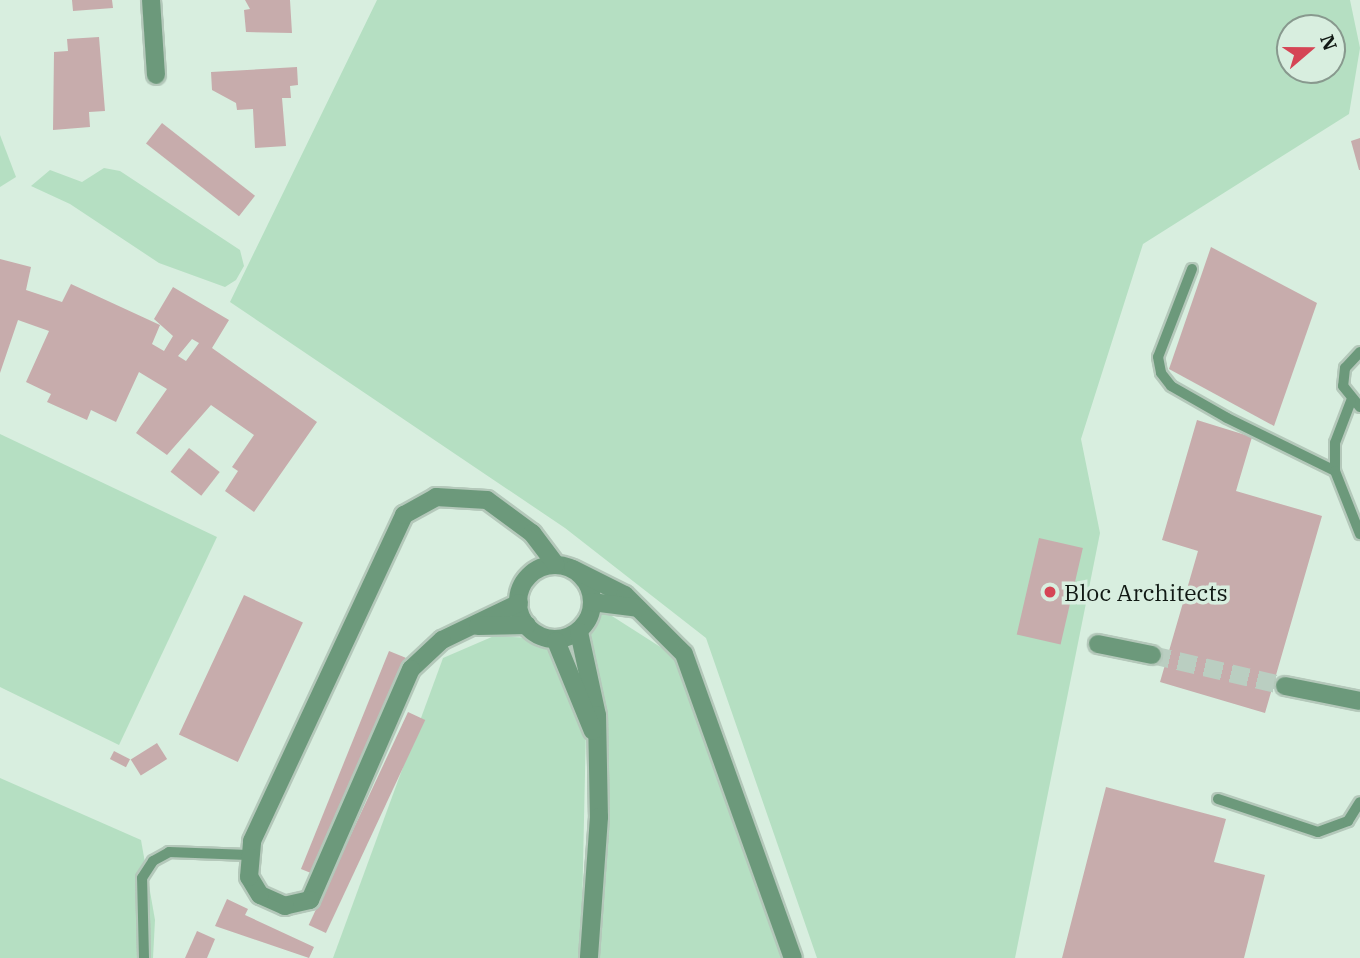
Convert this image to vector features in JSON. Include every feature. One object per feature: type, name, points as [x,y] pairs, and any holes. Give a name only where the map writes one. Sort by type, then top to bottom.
[{"type":"street","points":[[151,0],[156,75]]},
{"type":"street","points":[[519,603],[442,640],[411,668],[319,886],[303,905],[270,901],[253,887],[248,855],[404,514],[436,497],[487,500],[532,533],[555,564],[612,585],[684,654],[793,958]]},
{"type":"street","points":[[527,625],[519,603],[526,576],[555,564]]},
{"type":"street","points":[[573,569],[592,602]]},
{"type":"street","points":[[592,602],[638,608]]},
{"type":"street","points":[[589,958],[599,817],[594,695],[579,632],[592,602]]},
{"type":"street","points":[[471,626],[527,625],[556,641],[595,738]]},
{"type":"street","points":[[556,641],[579,632]]},
{"type":"street","points":[[1098,644],[1152,655]]},
{"type":"street","points":[[1285,686],[1360,701]]},
{"type":"lane","points":[[1192,269],[1158,357],[1161,373],[1171,386],[1227,418],[1335,471]]},
{"type":"lane","points":[[1360,352],[1345,368],[1355,404],[1335,443],[1335,471],[1360,534]]},
{"type":"lane","points":[[1218,799],[1318,832],[1348,821],[1360,802]]},
{"type":"lane","points":[[144,958],[142,878],[153,861],[169,852],[248,855]]},
{"type":"green space","points":[[377,0],[1350,0],[1360,48],[1349,114],[1143,244],[1081,439],[1100,533],[1015,958],[817,958],[706,638],[565,528],[230,302]]},
{"type":"green space","points":[[0,135],[16,177],[0,187]]},
{"type":"green space","points":[[104,168],[120,171],[240,250],[244,266],[236,280],[225,287],[159,263],[70,204],[31,186],[50,170],[82,182]]},
{"type":"green space","points":[[0,434],[217,537],[119,745],[0,687]]},
{"type":"green space","points":[[590,602],[673,655],[788,958],[594,958]]},
{"type":"green space","points":[[494,636],[531,638],[555,655],[586,727],[581,958],[333,958],[443,658]]},
{"type":"green space","points":[[0,778],[141,840],[155,920],[153,958],[0,958]]},
{"type":"building","points":[[72,0],[112,0],[113,8],[73,11]]},
{"type":"building","points":[[245,0],[290,0],[292,33],[246,32],[244,10],[250,9]]},
{"type":"building","points":[[99,37],[105,111],[89,112],[90,127],[53,130],[54,52],[68,51],[67,39]]},
{"type":"building","points":[[297,67],[298,85],[290,86],[291,98],[282,98],[286,146],[255,148],[253,109],[237,110],[236,103],[212,90],[211,72]]},
{"type":"building","points":[[162,123],[255,196],[239,216],[146,143]]},
{"type":"building","points":[[1360,138],[1360,170],[1359,170],[1351,141]]},
{"type":"building","points":[[1211,247],[1317,303],[1274,426],[1169,369]]},
{"type":"building","points":[[0,259],[31,267],[26,290],[62,302],[71,284],[160,325],[152,344],[164,351],[173,336],[154,319],[173,287],[229,320],[212,348],[317,422],[254,512],[225,491],[238,471],[232,467],[254,435],[211,405],[167,455],[136,433],[167,389],[139,372],[116,422],[91,410],[87,420],[47,402],[51,394],[26,382],[49,331],[18,320],[0,373]],"holes":[[[192,339],[199,343],[186,361],[178,356]]]},
{"type":"building","points":[[1197,420],[1252,437],[1236,491],[1322,516],[1265,713],[1160,682],[1198,551],[1162,540]]},
{"type":"building","points":[[189,448],[220,472],[201,496],[171,472]]},
{"type":"building","name":"Bloc Architects","points":[[1039,538],[1083,548],[1061,645],[1017,634]]},
{"type":"building","points":[[244,595],[303,622],[238,762],[179,735]]},
{"type":"building","points":[[389,651],[406,658],[318,876],[301,869]]},
{"type":"building","points":[[408,712],[425,720],[326,933],[309,925]]},
{"type":"building","points":[[157,743],[167,759],[141,776],[131,759]]},
{"type":"building","points":[[114,751],[130,759],[126,767],[110,759]]},
{"type":"building","points":[[1106,787],[1226,819],[1214,862],[1265,875],[1244,958],[1062,958]]},
{"type":"building","points":[[227,899],[248,909],[245,915],[314,947],[309,958],[215,926]]},
{"type":"building","points":[[197,931],[215,939],[207,958],[185,958]]},
{"type":"tunnel","points":[[1152,655],[1285,686]]},
{"type":"place","name":"Bloc Architects","points":[[1050,592]]}]
